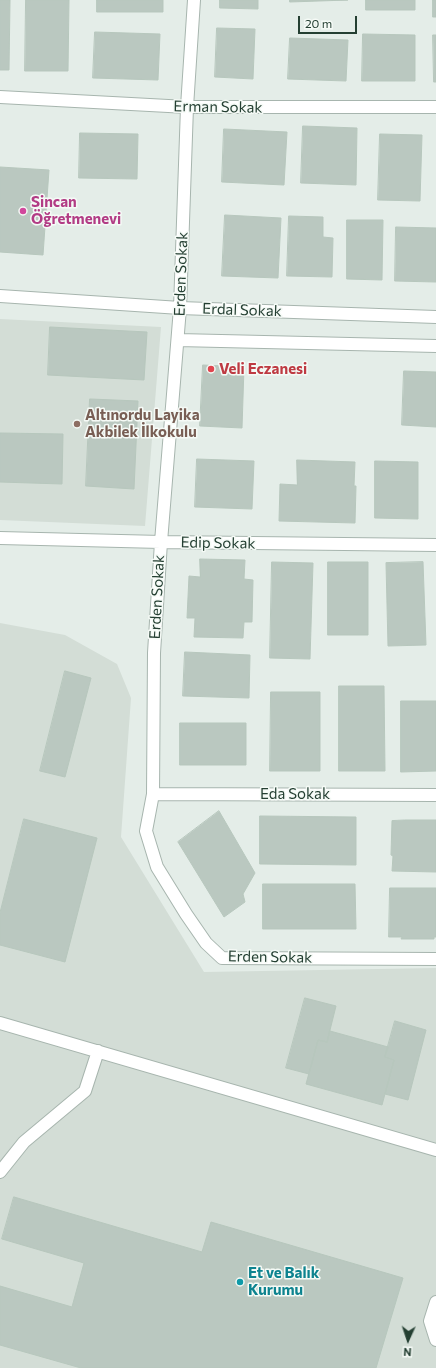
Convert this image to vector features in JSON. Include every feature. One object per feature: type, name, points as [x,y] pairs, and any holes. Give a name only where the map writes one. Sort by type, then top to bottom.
[{"type":"street","name":"Erden Sokak","points":[[194,0],[187,107],[180,308],[161,542],[154,653],[153,794],[146,831],[157,867],[206,943],[222,958],[436,959]]},
{"type":"street","name":"Erman Sokak","points":[[0,97],[187,107],[436,107]]},
{"type":"street","name":"Erdal Sokak","points":[[0,296],[180,308],[436,317]]},
{"type":"street","points":[[178,340],[436,346]]},
{"type":"street","name":"Edip Sokak","points":[[0,538],[161,542],[436,545]]},
{"type":"street","name":"Eda Sokak","points":[[153,794],[436,795]]},
{"type":"street","points":[[0,1023],[436,1150]]},
{"type":"street","points":[[0,1172],[24,1142],[85,1091],[98,1051]]},
{"type":"street","points":[[436,1302],[430,1321],[436,1340]]},
{"type":"shaded area","name":"Altınordu Layika Akbilek İlkokulu","points":[[0,319],[161,327],[145,526],[0,520]]},
{"type":"shaded area","name":"Et ve Balık Kurumu","points":[[0,623],[65,635],[117,664],[131,698],[121,837],[204,972],[436,968],[436,1368],[0,1368]]},
{"type":"building","points":[[0,0],[10,0],[9,70],[0,70]]},
{"type":"building","points":[[26,0],[69,0],[68,71],[25,71]]},
{"type":"building","points":[[97,0],[163,0],[163,12],[97,12]]},
{"type":"building","points":[[220,0],[258,0],[258,9],[220,8]]},
{"type":"building","points":[[290,0],[348,0],[290,2]]},
{"type":"building","points":[[366,0],[415,0],[415,10],[366,10]]},
{"type":"building","points":[[433,0],[436,0],[436,17],[433,17]]},
{"type":"building","points":[[217,28],[255,29],[253,79],[215,77]]},
{"type":"building","points":[[95,32],[160,34],[158,80],[93,78]]},
{"type":"building","points":[[363,34],[415,35],[415,81],[362,81]]},
{"type":"building","points":[[433,35],[436,35],[436,82],[434,82]]},
{"type":"building","points":[[290,38],[348,40],[346,81],[288,79]]},
{"type":"building","points":[[303,126],[357,128],[356,185],[301,183]]},
{"type":"building","points":[[224,129],[287,132],[284,185],[222,182]]},
{"type":"building","points":[[80,133],[138,134],[137,179],[79,178]]},
{"type":"building","points":[[380,134],[422,135],[420,201],[378,200]]},
{"type":"building","name":"Sincan Öğretmenevi","points":[[0,167],[49,170],[43,255],[0,252]]},
{"type":"building","points":[[225,215],[281,218],[278,278],[222,276]]},
{"type":"building","points":[[289,216],[323,217],[323,237],[333,238],[332,277],[287,276]]},
{"type":"building","points":[[347,220],[383,220],[382,280],[347,279]]},
{"type":"building","points":[[396,227],[436,228],[436,282],[395,281]]},
{"type":"building","points":[[50,327],[147,332],[144,380],[48,375]]},
{"type":"building","points":[[203,365],[244,367],[242,428],[200,426]]},
{"type":"building","points":[[404,371],[436,372],[436,427],[402,425]]},
{"type":"building","points":[[90,399],[138,401],[134,489],[86,486]]},
{"type":"building","points":[[0,433],[63,434],[62,484],[0,482]]},
{"type":"building","points":[[197,459],[254,461],[252,509],[195,507]]},
{"type":"building","points":[[297,460],[355,462],[355,523],[279,521],[280,484],[297,485]]},
{"type":"building","points":[[375,461],[418,462],[418,519],[375,518]]},
{"type":"building","points":[[200,559],[245,560],[244,579],[253,580],[252,622],[244,622],[243,638],[194,637],[195,618],[187,618],[189,576],[200,577]]},
{"type":"building","points":[[272,562],[313,563],[310,659],[270,658]]},
{"type":"building","points":[[328,562],[368,562],[368,635],[328,635]]},
{"type":"building","points":[[423,562],[426,645],[388,646],[386,563]]},
{"type":"building","points":[[185,652],[250,655],[249,698],[183,696]]},
{"type":"building","points":[[65,671],[91,678],[65,777],[40,771]]},
{"type":"building","points":[[339,686],[384,686],[385,771],[339,771]]},
{"type":"building","points":[[271,692],[320,692],[320,771],[270,771]]},
{"type":"building","points":[[401,701],[436,701],[436,771],[401,772]]},
{"type":"building","points":[[180,723],[246,723],[246,765],[180,765]]},
{"type":"building","points":[[219,811],[255,873],[243,894],[245,902],[224,917],[178,842]]},
{"type":"building","points":[[260,816],[356,817],[356,865],[260,864]]},
{"type":"building","points":[[24,819],[97,838],[65,962],[0,945],[0,913]]},
{"type":"building","points":[[436,820],[436,872],[392,871],[392,821]]},
{"type":"building","points":[[263,884],[355,884],[356,929],[263,929]]},
{"type":"building","points":[[390,888],[436,888],[436,937],[434,937],[434,939],[401,939],[402,937],[389,937]]},
{"type":"building","points":[[305,998],[336,1006],[327,1042],[318,1040],[309,1074],[286,1068]]},
{"type":"building","points":[[395,1021],[426,1030],[408,1100],[385,1094],[394,1060],[385,1057]]},
{"type":"building","points":[[330,1031],[388,1047],[385,1057],[394,1060],[382,1105],[306,1084],[318,1040],[327,1042]]},
{"type":"building","name":"Et ve Balık Kurumu","points":[[14,1197],[202,1252],[211,1222],[403,1278],[376,1368],[81,1368],[0,1345],[0,1286],[72,1307],[84,1263],[2,1239]]},
{"type":"place","name":"Sincan Öğretmenevi","points":[[23,211]]},
{"type":"place","name":"Veli Eczanesi","points":[[211,369]]},
{"type":"place","name":"Altınordu Layika Akbilek İlkokulu","points":[[77,424]]},
{"type":"place","name":"Et ve Balık Kurumu","points":[[240,1282]]}]
